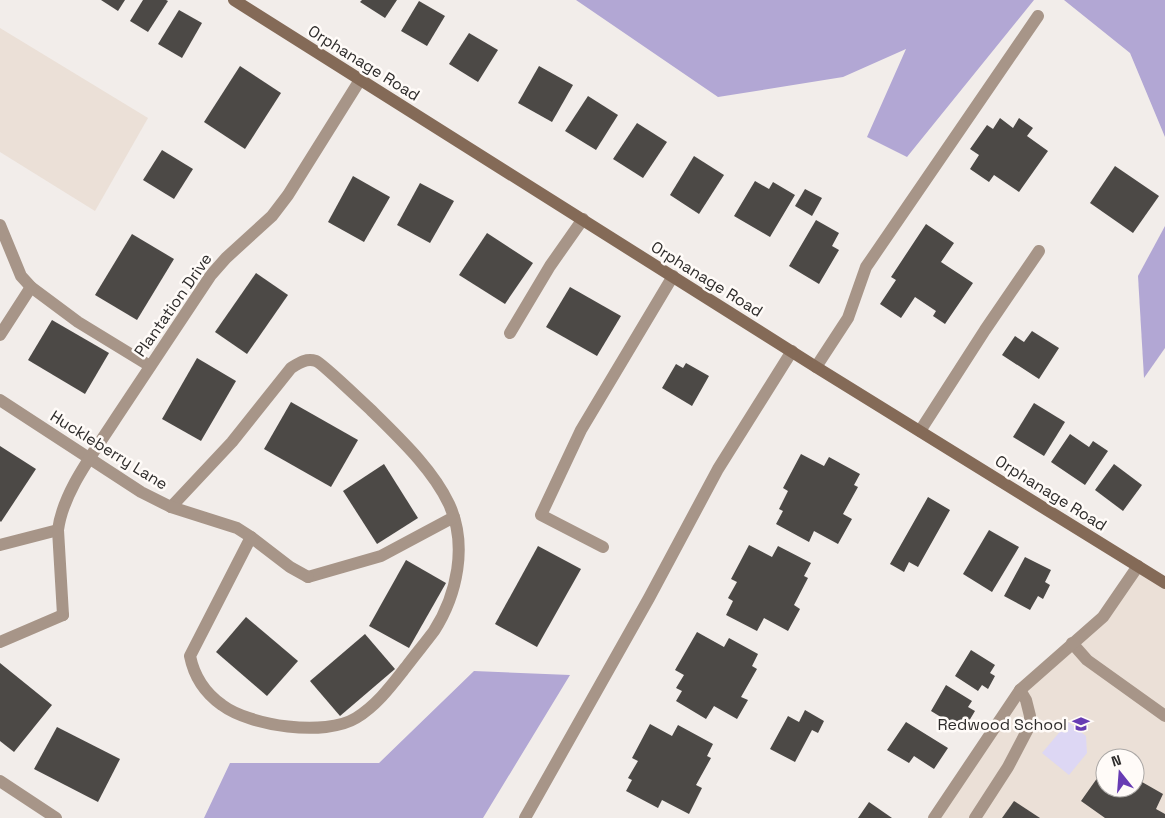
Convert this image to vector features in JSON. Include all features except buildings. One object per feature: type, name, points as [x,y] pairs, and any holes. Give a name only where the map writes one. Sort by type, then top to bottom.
[{"type":"main road","name":"Orphanage Road","points":[[234,0],[816,367],[1165,583]]},
{"type":"street","points":[[816,367],[848,318],[866,267],[1038,16]]},
{"type":"street","name":"Plantation Drive","points":[[0,642],[63,615],[58,530],[59,518],[66,500],[90,459],[211,275],[226,258],[272,216],[288,195],[360,80]]},
{"type":"street","points":[[510,333],[550,266],[583,220]]},
{"type":"street","points":[[0,225],[21,276],[31,287],[78,322],[150,366]]},
{"type":"street","points":[[920,431],[984,330],[1039,251]]},
{"type":"street","points":[[603,547],[541,515],[581,430],[673,276]]},
{"type":"street","points":[[0,335],[31,287]]},
{"type":"street","points":[[525,818],[649,598],[718,469],[792,351]]},
{"type":"street","points":[[171,507],[232,442],[291,368],[302,361],[317,361],[370,409],[430,472],[449,504],[457,528],[459,561],[454,589],[434,630],[382,697],[356,718],[341,725],[306,728],[272,724],[238,714],[222,705],[206,691],[192,670],[190,656],[251,537]]},
{"type":"street","name":"Huckleberry Lane","points":[[0,400],[141,492],[171,507],[237,528],[290,567],[308,577],[382,556],[454,517]]},
{"type":"street","points":[[0,546],[58,530]]},
{"type":"street","points":[[934,818],[1020,690],[1103,616],[1138,566]]},
{"type":"street","points":[[1072,643],[1086,660],[1165,716]]},
{"type":"street","points":[[975,818],[1008,767],[1030,725],[1026,700],[1020,690]]},
{"type":"street","points":[[0,782],[56,818]]},
{"type":"shaded area","points":[[576,0],[1034,0],[907,157],[867,137],[906,49],[843,77],[718,97]]},
{"type":"shaded area","points":[[1064,0],[1165,0],[1165,137],[1130,53]]},
{"type":"shaded area","points":[[0,28],[148,118],[95,211],[0,152]]},
{"type":"shaded area","points":[[1165,226],[1165,348],[1144,378],[1138,276]]},
{"type":"shaded area","name":"Redwood School","points":[[1138,566],[1165,583],[1165,818],[934,818],[1020,690],[1103,617]]},
{"type":"shaded area","points":[[474,671],[570,675],[483,818],[204,818],[230,763],[379,763]]},
{"type":"shaded area","points":[[1068,722],[1086,736],[1087,753],[1069,775],[1042,753]]},
{"type":"place","name":"Redwood School","points":[[1081,724]]}]
